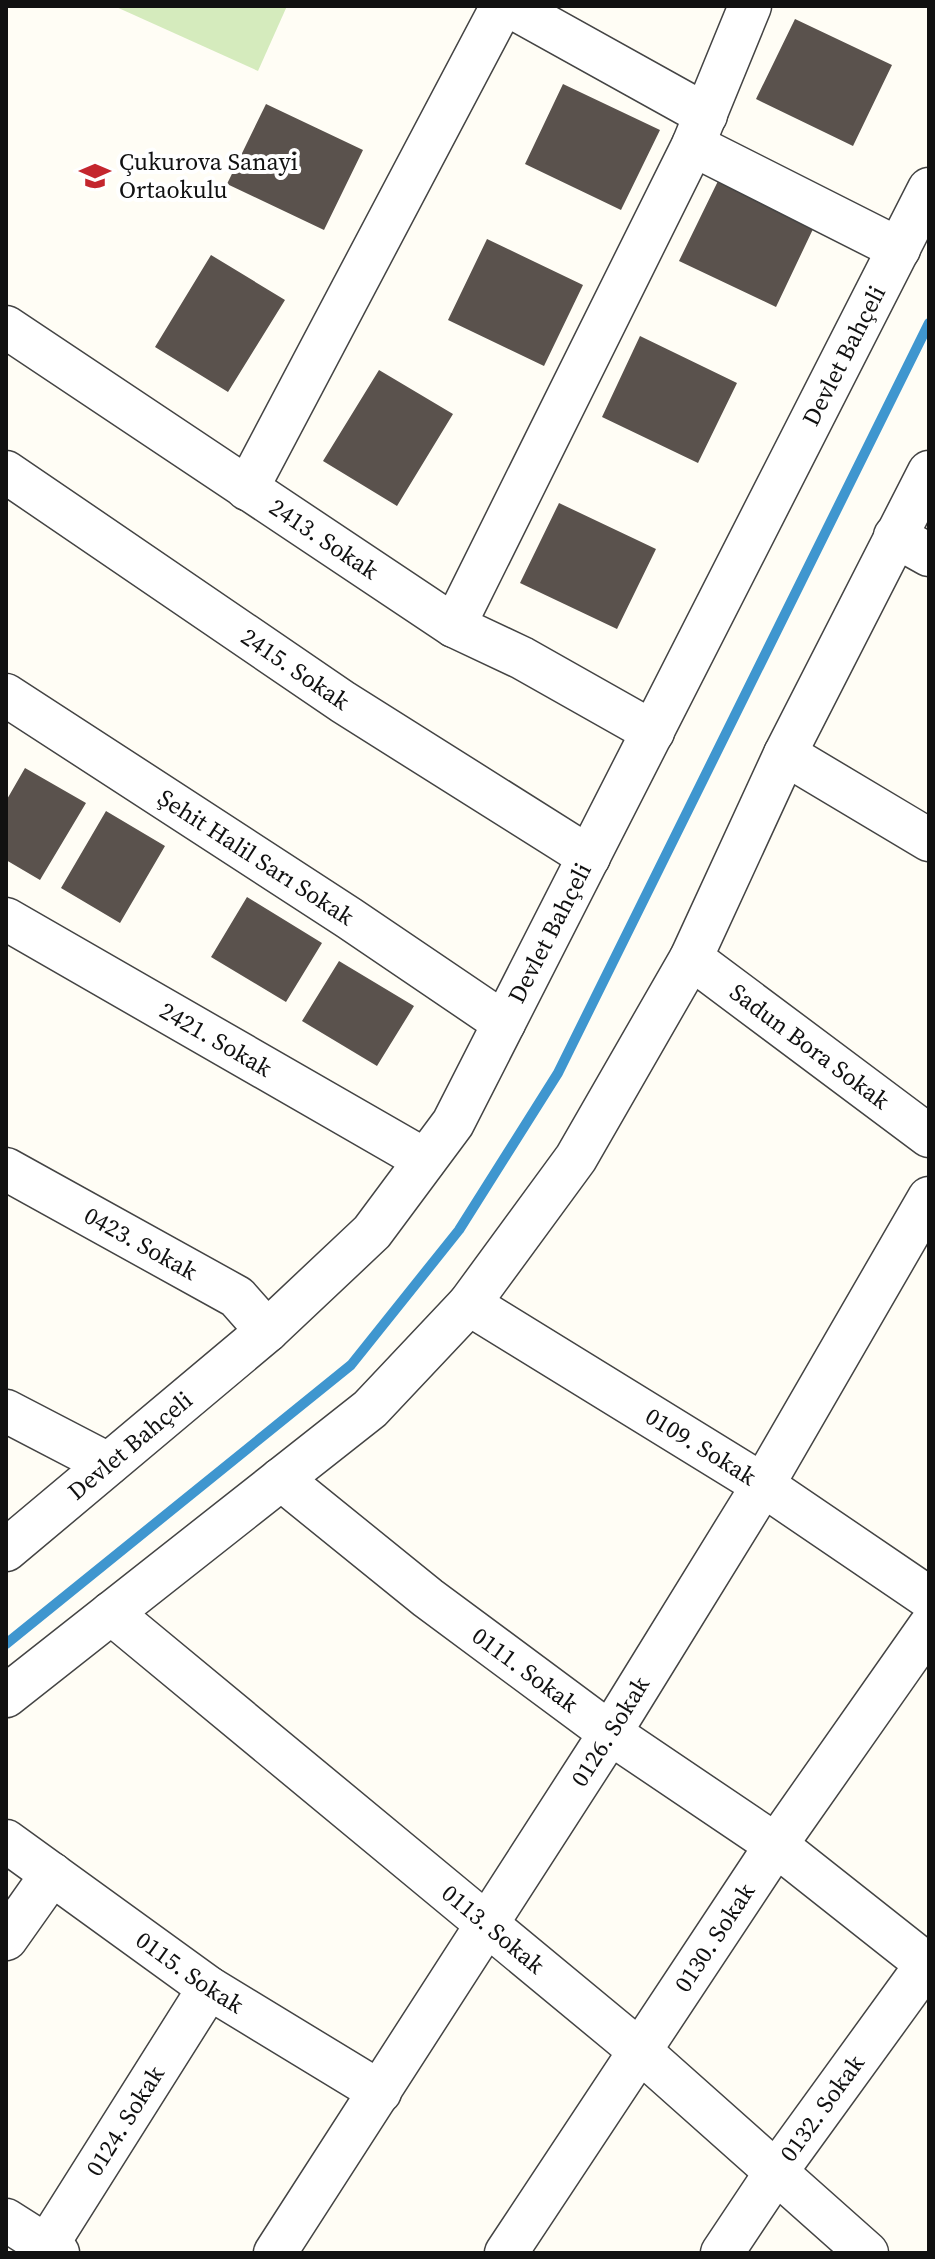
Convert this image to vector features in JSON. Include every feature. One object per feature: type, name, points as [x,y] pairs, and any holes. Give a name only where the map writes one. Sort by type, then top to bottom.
[{"type":"street","points":[[247,489],[502,6]]},
{"type":"street","points":[[510,6],[699,130],[899,249]]},
{"type":"street","points":[[454,626],[699,130],[750,6]]},
{"type":"street","name":"Devlet Bahçeli","points":[[6,1550],[267,1331],[372,1232],[453,1123],[929,189]]},
{"type":"street","name":"2413. Sokak","points":[[6,327],[454,626],[522,658],[653,732]]},
{"type":"street","name":"2415. Sokak","points":[[6,472],[343,702],[589,857]]},
{"type":"street","points":[[6,1696],[370,1409],[469,1304],[576,1158],[691,958],[785,754],[912,546],[929,472]]},
{"type":"street","name":"Şehit Halil Sarı Sokak","points":[[6,695],[349,918],[504,1023]]},
{"type":"street","points":[[785,754],[929,840]]},
{"type":"street","name":"2421. Sokak","points":[[6,919],[425,1160]]},
{"type":"street","name":"Sadun Bora Sokak","points":[[691,958],[929,1136]]},
{"type":"street","name":"0423. Sokak","points":[[6,1169],[237,1297],[267,1331]]},
{"type":"street","name":"0126. Sokak","points":[[275,2253],[610,1733],[763,1485],[929,1198]]},
{"type":"street","name":"0109. Sokak","points":[[469,1304],[763,1485],[929,1598]]},
{"type":"street","points":[[6,1411],[108,1464]]},
{"type":"street","name":"0111. Sokak","points":[[281,1479],[428,1598],[610,1733],[776,1845],[928,1964]]},
{"type":"street","name":"0113. Sokak","points":[[111,1613],[640,2051],[867,2253]]},
{"type":"street","name":"0130. Sokak","points":[[506,2253],[776,1845],[929,1627]]},
{"type":"street","name":"0115. Sokak","points":[[6,1841],[209,1988],[380,2092]]},
{"type":"street","points":[[6,1939],[52,1874]]},
{"type":"street","name":"0132. Sokak","points":[[722,2253],[776,2172],[928,1964]]},
{"type":"street","name":"0124. Sokak","points":[[49,2251],[209,1988]]},
{"type":"street","points":[[6,2220],[49,2251]]},
{"type":"green space","points":[[114,6],[287,6],[258,71]]},
{"type":"building","points":[[795,19],[892,65],[853,146],[756,99]]},
{"type":"building","points":[[563,84],[660,130],[621,210],[525,164]]},
{"type":"building","points":[[266,104],[363,150],[324,230],[227,184]]},
{"type":"building","points":[[718,181],[814,227],[776,307],[679,261]]},
{"type":"building","points":[[487,239],[583,285],[544,366],[448,320]]},
{"type":"building","points":[[211,255],[285,300],[228,392],[155,347]]},
{"type":"building","points":[[640,336],[737,383],[698,463],[602,417]]},
{"type":"building","points":[[379,370],[453,414],[397,506],[323,461]]},
{"type":"building","points":[[559,503],[656,549],[617,629],[520,583]]},
{"type":"building","points":[[25,768],[86,803],[40,880],[6,860],[6,801]]},
{"type":"building","points":[[106,811],[165,846],[120,923],[61,888]]},
{"type":"building","points":[[247,897],[322,943],[286,1002],[211,957]]},
{"type":"building","points":[[339,961],[414,1006],[377,1066],[302,1021]]},
{"type":"waterway","points":[[6,1644],[351,1365],[459,1230],[558,1073],[929,323]]},
{"type":"place","name":"Çukurova Sanayi Ortaokulu","points":[[95,176]]}]
